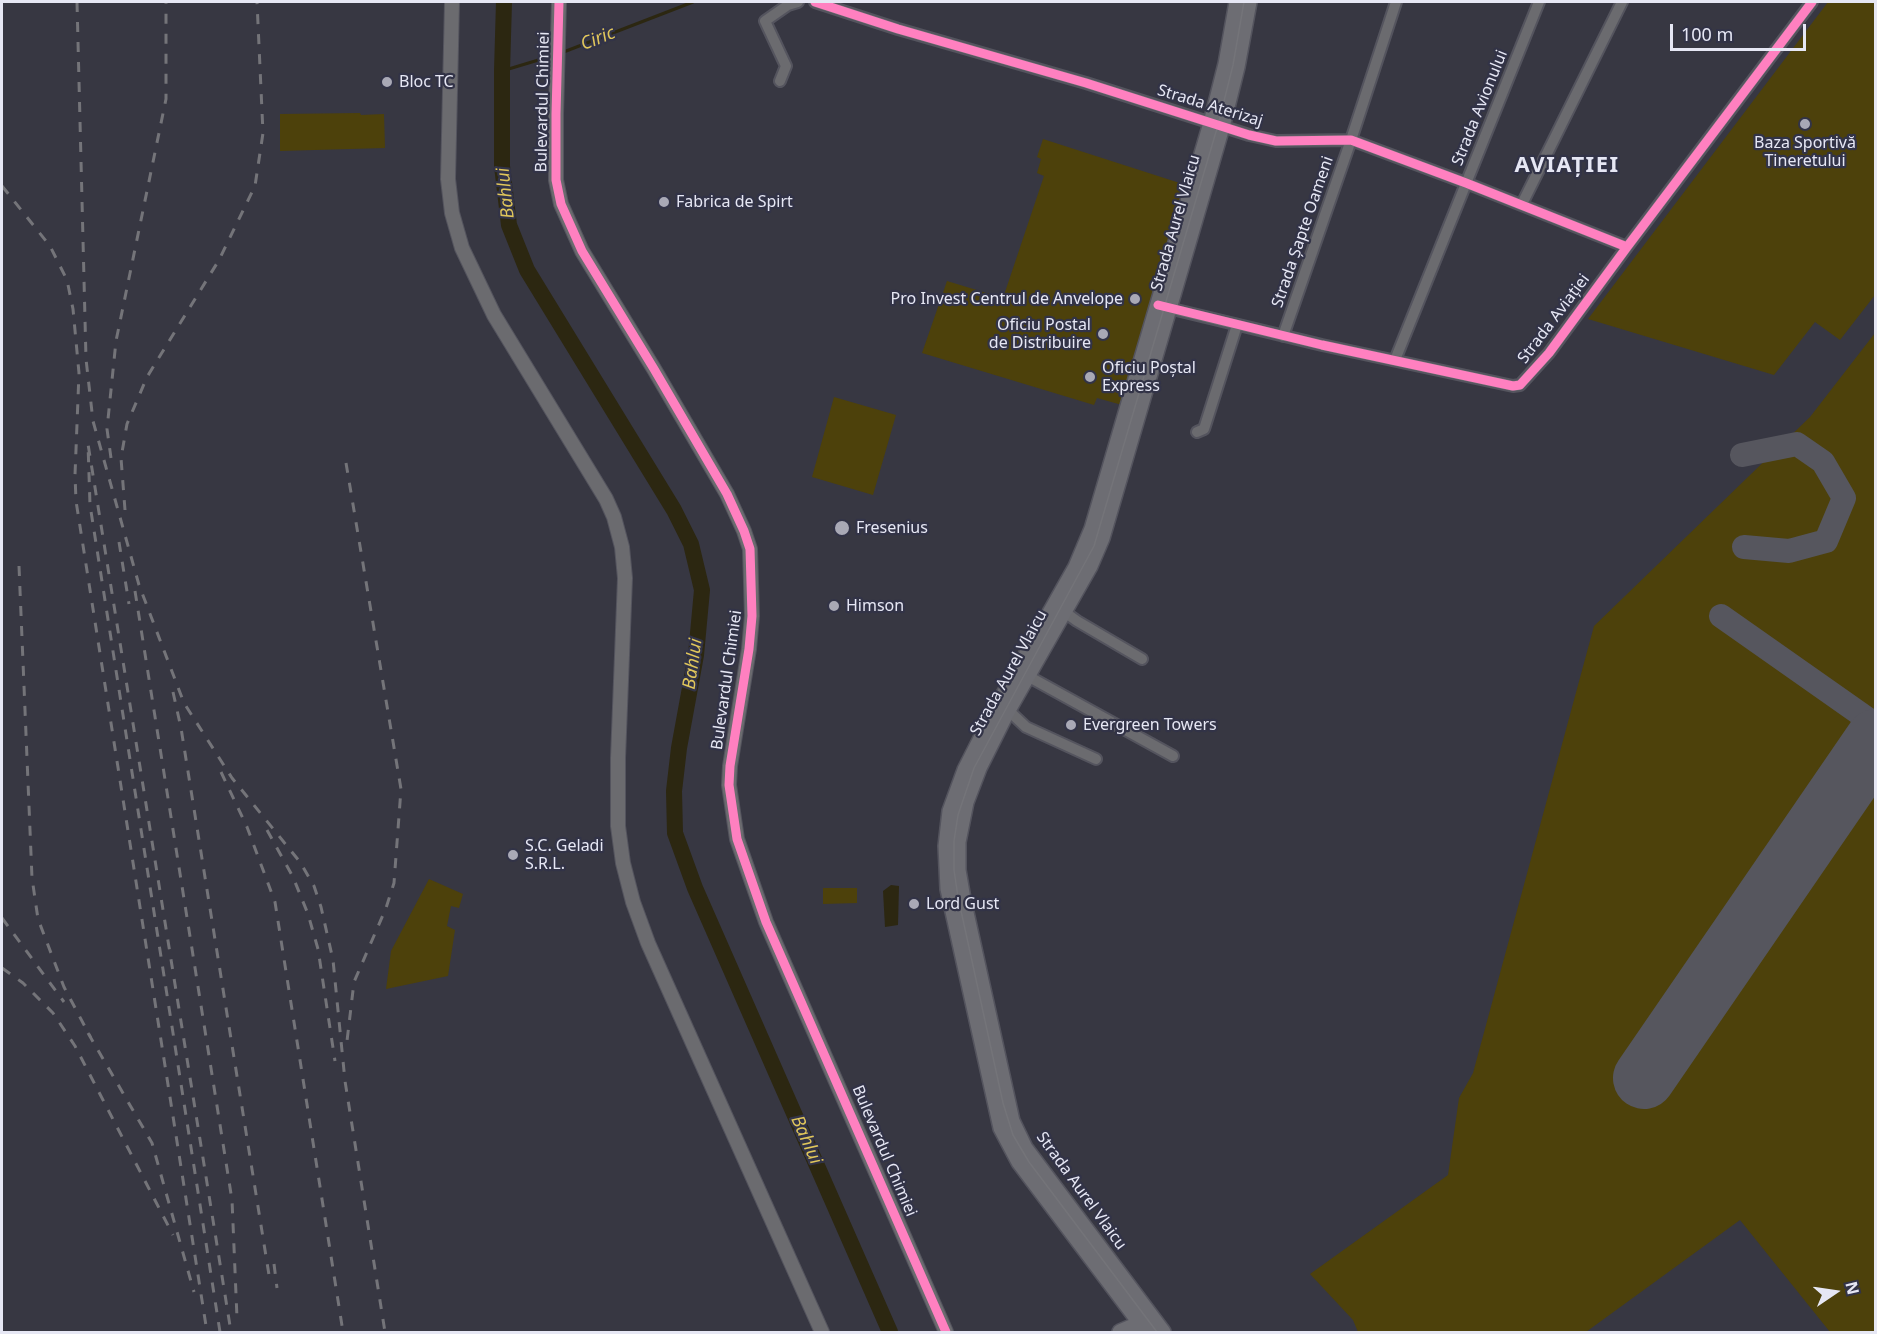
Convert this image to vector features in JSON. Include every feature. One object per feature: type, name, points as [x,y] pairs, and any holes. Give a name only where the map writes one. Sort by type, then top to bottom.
[{"type":"main road","name":"Strada Aurel Vlaicu","points":[[1217,125],[1222,80],[1237,2]]},
{"type":"main road","name":"Strada Aurel Vlaicu","points":[[1145,1323],[1025,1148],[1008,1108],[963,899],[957,856],[960,827],[970,788],[1008,710],[1022,673],[1042,630],[1090,566],[1102,538],[1164,307],[1217,125],[1237,67],[1249,2]]},
{"type":"main road","name":"Strada Aurel Vlaicu","points":[[1022,673],[984,730],[957,789],[946,846],[948,889],[1001,1128],[1019,1162],[1145,1323],[1163,1332]]},
{"type":"main road","points":[[1120,1332],[1145,1323]]},
{"type":"street","points":[[452,2],[448,179],[452,213],[462,248],[494,315],[606,499],[614,517],[622,547],[625,578],[618,826],[623,863],[633,902],[648,943],[822,1332]]},
{"type":"street","name":"Bulevardul Chimiei","points":[[559,2],[556,180],[561,204],[582,251],[727,494],[750,549],[751,627],[729,785],[737,839],[766,922],[946,1332]]},
{"type":"street","points":[[780,81],[786,66],[765,21],[788,5],[798,2]]},
{"type":"street","name":"Strada Aterizaj","points":[[815,2],[1249,135],[1276,141],[1351,140],[1522,204],[1627,247]]},
{"type":"street","name":"Strada Șapte Oameni","points":[[1283,336],[1396,2]]},
{"type":"street","name":"Strada Avionului","points":[[1395,360],[1539,2]]},
{"type":"street","points":[[1522,204],[1622,2]]},
{"type":"street","name":"Strada Aviației","points":[[1164,307],[1283,336],[1513,386],[1520,385],[1549,353],[1812,2]]},
{"type":"street","points":[[1197,432],[1204,429],[1237,325]]},
{"type":"street","points":[[1059,608],[1142,659]]},
{"type":"street","points":[[1022,673],[1173,756]]},
{"type":"street","points":[[1008,710],[1026,727],[1096,759]]},
{"type":"shaded area","name":"Baza Sportivă Tineretului","points":[[1828,2],[1875,2],[1875,295],[1840,340],[1815,322],[1774,375],[1588,319]]},
{"type":"shaded area","points":[[360,113],[361,115],[384,114],[385,148],[280,151],[280,114]]},
{"type":"shaded area","points":[[1043,139],[1189,186],[1122,405],[1097,398],[1094,405],[922,353],[947,281],[1003,298],[1044,176],[1037,173],[1041,159],[1037,157]]},
{"type":"shaded area","points":[[1875,333],[1875,1332],[1830,1332],[1740,1220],[1586,1332],[1358,1332],[1353,1320],[1310,1274],[1448,1175],[1459,1098],[1473,1073],[1594,626],[1810,417]]},
{"type":"shaded area","points":[[834,397],[896,415],[873,495],[812,477]]},
{"type":"shaded area","points":[[429,879],[463,894],[459,908],[451,906],[447,926],[455,930],[448,976],[386,989],[391,951]]},
{"type":"shaded area","points":[[891,885],[899,886],[898,925],[885,927],[883,891]]},
{"type":"shaded area","points":[[823,888],[857,888],[857,903],[823,904]]},
{"type":"waterway","name":"Bahlui","points":[[504,2],[502,166],[509,225],[527,270],[674,510],[691,544],[702,590],[696,655],[679,748],[674,791],[675,833],[695,888],[890,1332]]},
{"type":"waterway","name":"Ciric","points":[[561,53],[693,2]]},
{"type":"waterway","name":"Ciric","points":[[502,71],[555,55]]},
{"type":"taxiway","points":[[1742,455],[1797,444],[1823,462],[1844,498],[1826,541],[1789,551],[1744,547]]},
{"type":"taxiway","points":[[1721,616],[1876,725]]},
{"type":"runway","points":[[1644,1078],[1876,740]]},
{"type":"tram line","points":[[1157,1332],[1029,1162],[1013,1135],[1003,1103],[958,897],[954,870],[954,841],[958,815],[974,768],[1094,546],[1218,125],[1233,65],[1244,2]]},
{"type":"railway","points":[[77,2],[86,359],[93,421],[139,585],[184,703],[232,778],[300,862],[314,886],[321,907],[333,960],[345,1081],[385,1332]]},
{"type":"railway","points":[[111,458],[107,429],[116,341],[166,99],[166,2]]},
{"type":"railway","points":[[125,510],[121,458],[127,424],[147,377],[219,260],[255,186],[263,133],[257,2]]},
{"type":"railway","points":[[2,186],[50,246],[67,280],[73,309],[79,373],[76,501],[207,1332]]},
{"type":"railway","points":[[220,1332],[90,505],[88,444],[231,1332]]},
{"type":"railway","points":[[346,463],[401,789],[394,883],[386,908],[354,982],[347,1041]]},
{"type":"railway","points":[[119,542],[129,604]]},
{"type":"railway","points":[[19,566],[32,878],[38,919],[64,987],[91,1038]]},
{"type":"railway","points":[[135,591],[232,1200],[237,1318]]},
{"type":"railway","points":[[173,692],[181,728],[269,1275]]},
{"type":"railway","points":[[221,772],[247,827],[275,902],[343,1332]]},
{"type":"railway","points":[[267,830],[293,877],[308,914],[318,949],[335,1061]]},
{"type":"railway","points":[[2,918],[64,1002]]},
{"type":"railway","points":[[2,968],[23,983],[53,1013],[75,1046],[173,1235]]},
{"type":"railway","points":[[88,1033],[152,1143],[194,1292]]},
{"type":"railway","points":[[274,1264],[277,1288]]},
{"type":"cycle path","points":[[559,2],[556,180],[561,204],[582,251],[727,494],[750,549],[752,616],[729,785],[737,839],[766,922],[946,1332]]},
{"type":"cycle path","points":[[815,2],[898,29],[1086,83],[1249,135],[1276,141],[1351,140],[1627,247]]},
{"type":"cycle path","points":[[1158,305],[1322,345],[1513,386],[1520,385],[1549,353],[1812,2]]},
{"type":"place","name":"Bloc TC","points":[[387,82]]},
{"type":"place","name":"Baza Sportivă Tineretului","points":[[1805,124]]},
{"type":"place","name":"Fabrica de Spirt","points":[[664,202]]},
{"type":"place","name":"Pro Invest Centrul de Anvelope","points":[[1135,299]]},
{"type":"place","name":"Oficiu Postal de Distribuire","points":[[1103,334]]},
{"type":"place","name":"Oficiu Poștal Express","points":[[1090,377]]},
{"type":"place","name":"Fresenius","points":[[842,528]]},
{"type":"place","name":"Himson","points":[[834,606]]},
{"type":"place","name":"Evergreen Towers","points":[[1071,725]]},
{"type":"place","name":"S.C. Geladi S.R.L.","points":[[513,855]]},
{"type":"place","name":"Lord Gust","points":[[914,904]]},
{"type":"district","name":"AVIAȚIEI","points":[[1567,166]]}]
